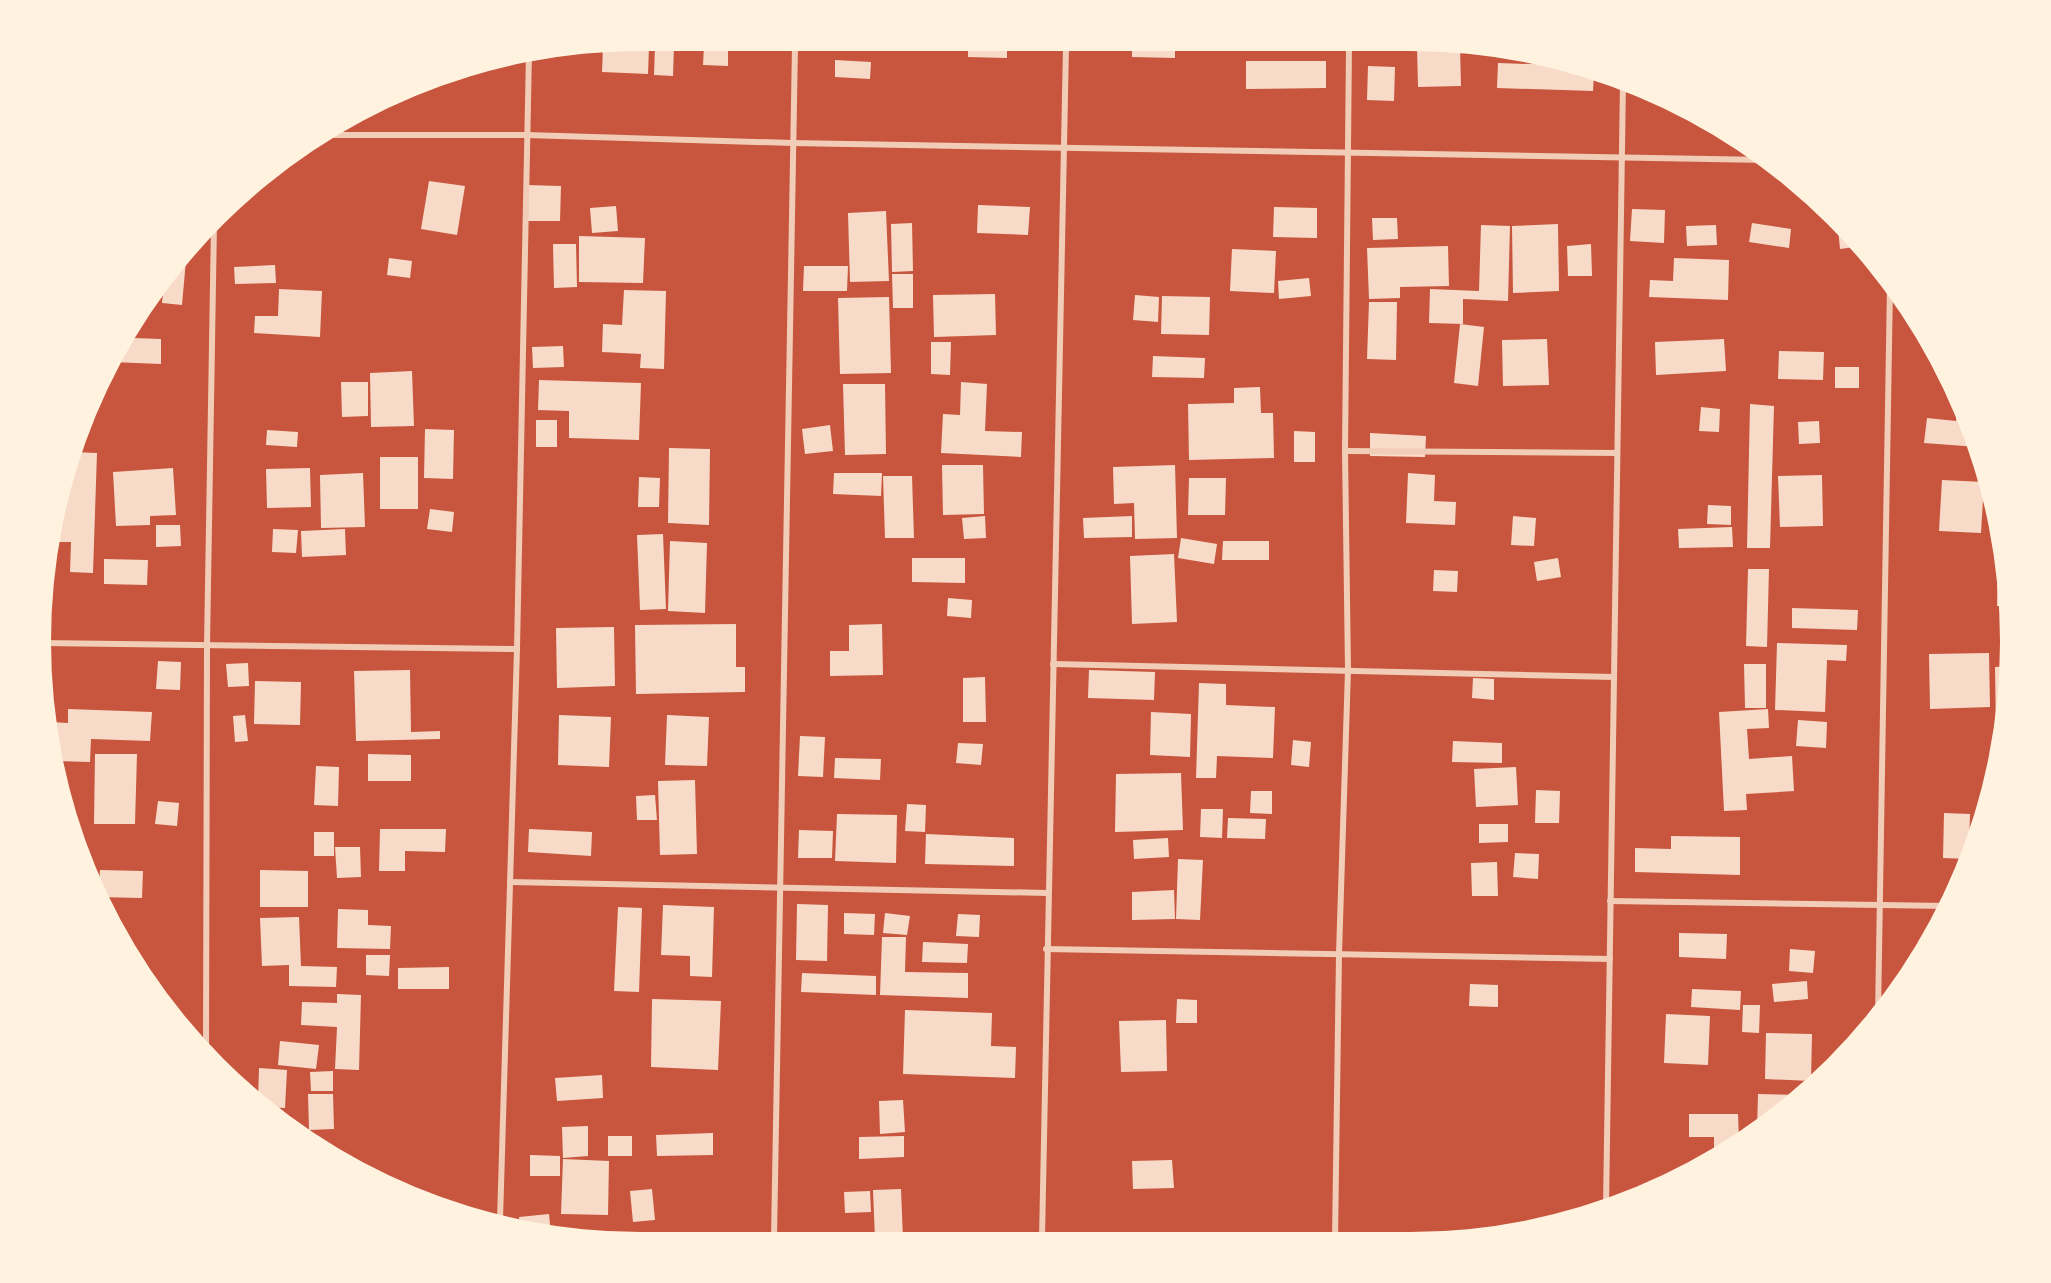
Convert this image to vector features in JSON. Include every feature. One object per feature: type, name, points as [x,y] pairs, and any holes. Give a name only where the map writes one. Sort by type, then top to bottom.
[{"type":"street","points":[[774,1232],[795,51]]},
{"type":"street","points":[[1041,1232],[1066,51]]},
{"type":"street","points":[[1335,1232],[1339,954],[1348,670],[1345,452],[1349,51]]},
{"type":"street","points":[[500,1215],[517,649],[529,62]]},
{"type":"street","points":[[1606,1198],[1623,91]]},
{"type":"street","points":[[338,135],[527,135],[792,143],[1750,160]]},
{"type":"street","points":[[207,1041],[207,646],[214,235]]},
{"type":"street","points":[[1878,1001],[1890,299]]},
{"type":"street","points":[[1345,452],[1617,453]]},
{"type":"street","points":[[51,643],[517,649]]},
{"type":"street","points":[[1053,664],[1614,677]]},
{"type":"street","points":[[510,882],[1047,893]]},
{"type":"street","points":[[1610,901],[1938,906]]},
{"type":"street","points":[[1046,949],[1610,959]]},
{"type":"building","points":[[649,51],[648,74],[602,72],[603,52]]},
{"type":"building","points":[[655,51],[674,51],[673,76],[654,75]]},
{"type":"building","points":[[704,51],[728,51],[728,66],[703,65]]},
{"type":"building","points":[[968,51],[1007,51],[1007,58],[968,57]]},
{"type":"building","points":[[1132,51],[1175,51],[1175,58],[1132,57]]},
{"type":"building","points":[[1417,51],[1460,53],[1461,86],[1418,87]]},
{"type":"building","points":[[835,60],[871,62],[870,79],[835,77]]},
{"type":"building","points":[[1246,61],[1326,61],[1326,88],[1246,89]]},
{"type":"building","points":[[1498,63],[1534,64],[1594,80],[1593,91],[1497,88]]},
{"type":"building","points":[[1368,66],[1395,67],[1394,101],[1367,100]]},
{"type":"building","points":[[429,181],[465,186],[457,235],[421,229]]},
{"type":"building","points":[[526,185],[561,186],[560,221],[526,221]]},
{"type":"building","points":[[978,205],[1030,207],[1028,235],[977,233]]},
{"type":"building","points":[[616,206],[618,231],[592,233],[590,208]]},
{"type":"building","points":[[1274,207],[1317,208],[1317,238],[1273,237]]},
{"type":"building","points":[[1632,209],[1665,210],[1664,243],[1630,241]]},
{"type":"building","points":[[886,211],[889,281],[850,282],[848,213]]},
{"type":"building","points":[[1372,218],[1397,218],[1398,239],[1373,240]]},
{"type":"building","points":[[912,223],[913,271],[892,272],[891,224]]},
{"type":"building","points":[[1752,223],[1791,229],[1789,248],[1749,242]]},
{"type":"building","points":[[1558,224],[1559,291],[1513,293],[1512,226]]},
{"type":"building","points":[[1481,225],[1510,226],[1508,301],[1463,299],[1463,324],[1429,323],[1430,289],[1479,291]]},
{"type":"building","points":[[1716,225],[1717,245],[1687,246],[1686,226]]},
{"type":"building","points":[[579,236],[645,238],[643,283],[579,282]]},
{"type":"building","points":[[1839,237],[1849,248],[1840,249]]},
{"type":"building","points":[[553,244],[576,244],[577,287],[554,288]]},
{"type":"building","points":[[1591,244],[1592,276],[1568,276],[1567,246]]},
{"type":"building","points":[[1448,246],[1449,286],[1400,287],[1400,298],[1369,299],[1367,248]]},
{"type":"building","points":[[1232,249],[1276,251],[1274,293],[1230,291]]},
{"type":"building","points":[[389,258],[412,261],[410,278],[387,275]]},
{"type":"building","points":[[1674,258],[1729,260],[1728,300],[1649,297],[1650,280],[1673,281]]},
{"type":"building","points":[[275,265],[276,283],[235,284],[234,267]]},
{"type":"building","points":[[804,266],[848,266],[847,291],[803,291]]},
{"type":"building","points":[[185,267],[182,305],[162,303],[163,297]]},
{"type":"building","points":[[892,274],[913,274],[913,308],[893,308]]},
{"type":"building","points":[[1309,278],[1311,296],[1279,299],[1278,281]]},
{"type":"building","points":[[279,289],[322,291],[320,337],[254,333],[255,316],[278,316]]},
{"type":"building","points":[[624,290],[666,291],[664,369],[640,368],[641,354],[602,352],[603,324],[622,325]]},
{"type":"building","points":[[995,294],[996,335],[934,337],[933,295]]},
{"type":"building","points":[[1135,295],[1159,297],[1158,322],[1133,320]]},
{"type":"building","points":[[1162,296],[1210,297],[1209,335],[1161,334]]},
{"type":"building","points":[[889,297],[891,373],[840,374],[838,298]]},
{"type":"building","points":[[1369,302],[1397,302],[1396,360],[1367,359]]},
{"type":"building","points":[[1460,324],[1484,327],[1478,386],[1454,383]]},
{"type":"building","points":[[135,338],[161,339],[161,364],[121,362]]},
{"type":"building","points":[[1547,339],[1549,385],[1503,386],[1502,340]]},
{"type":"building","points":[[1724,339],[1726,371],[1656,375],[1655,342]]},
{"type":"building","points":[[931,342],[951,342],[950,375],[931,374]]},
{"type":"building","points":[[563,346],[564,367],[533,368],[532,347]]},
{"type":"building","points":[[1779,351],[1824,352],[1823,380],[1778,379]]},
{"type":"building","points":[[1153,356],[1205,358],[1204,378],[1152,377]]},
{"type":"building","points":[[1835,367],[1859,367],[1859,388],[1835,388]]},
{"type":"building","points":[[412,371],[414,426],[371,427],[370,373]]},
{"type":"building","points":[[539,380],[641,383],[639,440],[569,438],[569,411],[538,410]]},
{"type":"building","points":[[341,382],[368,382],[368,416],[342,417]]},
{"type":"building","points":[[961,382],[987,384],[985,431],[1022,432],[1021,457],[941,453],[943,414],[960,415]]},
{"type":"building","points":[[843,384],[885,384],[886,454],[845,455]]},
{"type":"building","points":[[1260,387],[1261,413],[1273,413],[1274,458],[1189,460],[1188,404],[1234,403],[1234,388]]},
{"type":"building","points":[[1750,404],[1774,406],[1770,548],[1747,548]]},
{"type":"building","points":[[1701,407],[1720,409],[1719,432],[1699,431]]},
{"type":"building","points":[[1927,418],[1956,421],[1956,419],[1967,446],[1924,443]]},
{"type":"building","points":[[536,420],[557,420],[557,447],[536,447]]},
{"type":"building","points":[[1819,421],[1820,443],[1799,444],[1798,422]]},
{"type":"building","points":[[830,425],[833,451],[805,454],[802,429]]},
{"type":"building","points":[[425,429],[454,430],[453,479],[424,478]]},
{"type":"building","points":[[267,430],[298,432],[297,447],[266,445]]},
{"type":"building","points":[[1294,431],[1315,432],[1315,462],[1294,462]]},
{"type":"building","points":[[1370,433],[1426,436],[1425,457],[1370,456]]},
{"type":"building","points":[[669,448],[710,449],[709,525],[668,523]]},
{"type":"building","points":[[82,452],[97,453],[93,573],[70,572],[71,542],[59,542],[71,489]]},
{"type":"building","points":[[380,457],[418,457],[418,509],[380,509]]},
{"type":"building","points":[[942,465],[983,465],[984,514],[943,515]]},
{"type":"building","points":[[1175,465],[1177,538],[1135,539],[1134,503],[1114,504],[1113,467]]},
{"type":"building","points":[[173,468],[176,515],[150,516],[150,525],[116,526],[113,472]]},
{"type":"building","points":[[310,468],[311,507],[267,508],[266,469]]},
{"type":"building","points":[[363,473],[365,527],[321,528],[320,475]]},
{"type":"building","points":[[834,473],[882,473],[881,496],[833,494]]},
{"type":"building","points":[[1408,473],[1435,475],[1434,501],[1456,502],[1455,525],[1406,523]]},
{"type":"building","points":[[1822,475],[1823,526],[1780,527],[1778,476]]},
{"type":"building","points":[[883,476],[912,476],[914,538],[885,538]]},
{"type":"building","points":[[639,477],[660,478],[659,507],[638,507]]},
{"type":"building","points":[[1189,478],[1226,478],[1225,515],[1188,515]]},
{"type":"building","points":[[1942,480],[1978,482],[1983,501],[1981,533],[1939,531]]},
{"type":"building","points":[[1708,505],[1731,506],[1731,525],[1707,524]]},
{"type":"building","points":[[430,509],[454,512],[452,532],[427,529]]},
{"type":"building","points":[[985,516],[986,538],[964,539],[962,518]]},
{"type":"building","points":[[1132,516],[1132,537],[1084,538],[1083,518]]},
{"type":"building","points":[[1513,516],[1536,518],[1534,546],[1511,545]]},
{"type":"building","points":[[156,525],[180,525],[181,546],[156,547]]},
{"type":"building","points":[[1732,527],[1733,547],[1679,548],[1678,529]]},
{"type":"building","points":[[273,529],[298,530],[296,553],[272,552]]},
{"type":"building","points":[[345,529],[346,555],[302,557],[301,531]]},
{"type":"building","points":[[663,534],[666,609],[640,610],[637,535]]},
{"type":"building","points":[[1181,538],[1217,544],[1214,564],[1178,558]]},
{"type":"building","points":[[670,541],[707,543],[705,613],[668,611]]},
{"type":"building","points":[[1223,541],[1269,541],[1269,560],[1222,560]]},
{"type":"building","points":[[1174,554],[1177,622],[1132,624],[1130,556]]},
{"type":"building","points":[[912,558],[965,558],[965,583],[912,582]]},
{"type":"building","points":[[1558,558],[1561,577],[1537,581],[1534,562]]},
{"type":"building","points":[[104,559],[148,560],[147,585],[104,584]]},
{"type":"building","points":[[1748,569],[1769,569],[1767,647],[1746,646]]},
{"type":"building","points":[[1434,570],[1458,571],[1457,592],[1433,591]]},
{"type":"building","points":[[948,598],[972,600],[971,618],[947,616]]},
{"type":"building","points":[[1792,608],[1858,610],[1857,630],[1792,628]]},
{"type":"building","points":[[736,624],[736,667],[745,667],[745,692],[636,694],[635,625]]},
{"type":"building","points":[[882,624],[883,675],[830,676],[830,651],[849,651],[849,625]]},
{"type":"building","points":[[614,627],[615,686],[557,688],[556,628]]},
{"type":"building","points":[[1777,643],[1847,645],[1846,661],[1827,660],[1825,712],[1775,710]]},
{"type":"building","points":[[1989,653],[1990,707],[1930,709],[1929,654]]},
{"type":"building","points":[[158,661],[181,662],[180,690],[156,689]]},
{"type":"building","points":[[248,663],[249,686],[228,687],[226,664]]},
{"type":"building","points":[[1744,664],[1766,664],[1766,708],[1745,708]]},
{"type":"building","points":[[1995,667],[1999,667],[1996,713]]},
{"type":"building","points":[[410,670],[411,732],[440,731],[440,739],[356,741],[354,671]]},
{"type":"building","points":[[1089,670],[1155,672],[1154,700],[1088,698]]},
{"type":"building","points":[[985,677],[986,722],[963,722],[963,678]]},
{"type":"building","points":[[1473,678],[1494,679],[1494,700],[1472,698]]},
{"type":"building","points":[[255,681],[301,682],[300,725],[254,724]]},
{"type":"building","points":[[1199,683],[1226,684],[1226,705],[1275,707],[1273,758],[1217,756],[1216,778],[1196,778]]},
{"type":"building","points":[[68,709],[152,712],[150,741],[91,739],[90,762],[63,761],[57,722],[68,723]]},
{"type":"building","points":[[1768,709],[1769,728],[1747,729],[1749,759],[1792,756],[1794,791],[1746,794],[1747,810],[1724,811],[1719,712]]},
{"type":"building","points":[[1151,712],[1191,714],[1190,757],[1150,755]]},
{"type":"building","points":[[245,715],[248,741],[235,742],[233,716]]},
{"type":"building","points":[[559,715],[611,717],[609,767],[558,765]]},
{"type":"building","points":[[667,715],[709,717],[707,766],[665,765]]},
{"type":"building","points":[[1798,720],[1827,722],[1826,748],[1796,746]]},
{"type":"building","points":[[800,736],[825,737],[823,777],[798,776]]},
{"type":"building","points":[[1293,740],[1311,742],[1309,767],[1291,765]]},
{"type":"building","points":[[1453,741],[1502,743],[1502,763],[1452,762]]},
{"type":"building","points":[[958,743],[983,744],[981,765],[956,763]]},
{"type":"building","points":[[95,754],[137,754],[135,824],[94,824]]},
{"type":"building","points":[[368,754],[411,755],[411,781],[368,781]]},
{"type":"building","points":[[835,758],[881,759],[880,780],[834,778]]},
{"type":"building","points":[[316,766],[339,767],[338,806],[314,805]]},
{"type":"building","points":[[1516,767],[1518,805],[1476,807],[1474,769]]},
{"type":"building","points":[[1181,773],[1183,830],[1115,832],[1116,774]]},
{"type":"building","points":[[695,780],[697,854],[660,855],[658,781]]},
{"type":"building","points":[[1536,790],[1560,791],[1559,823],[1535,823]]},
{"type":"building","points":[[1251,791],[1272,791],[1272,814],[1250,813]]},
{"type":"building","points":[[655,795],[657,820],[637,820],[636,796]]},
{"type":"building","points":[[158,801],[179,803],[177,826],[155,824]]},
{"type":"building","points":[[907,804],[926,805],[925,832],[905,831]]},
{"type":"building","points":[[1201,809],[1223,809],[1222,838],[1200,837]]},
{"type":"building","points":[[1944,813],[1970,814],[1970,829],[1958,859],[1943,858]]},
{"type":"building","points":[[837,814],[897,815],[896,863],[835,861]]},
{"type":"building","points":[[1228,818],[1266,819],[1265,839],[1227,838]]},
{"type":"building","points":[[1479,824],[1508,824],[1508,842],[1479,843]]},
{"type":"building","points":[[380,829],[446,829],[445,852],[405,851],[405,871],[379,871]]},
{"type":"building","points":[[529,829],[592,832],[591,856],[528,852]]},
{"type":"building","points":[[799,830],[833,831],[832,858],[798,858]]},
{"type":"building","points":[[314,832],[334,832],[334,856],[314,856]]},
{"type":"building","points":[[926,834],[1014,838],[1014,866],[925,864]]},
{"type":"building","points":[[1671,836],[1740,837],[1740,875],[1635,872],[1635,848],[1671,849]]},
{"type":"building","points":[[1168,838],[1169,857],[1134,859],[1133,840]]},
{"type":"building","points":[[335,847],[360,847],[361,877],[337,878]]},
{"type":"building","points":[[1515,853],[1539,854],[1538,879],[1513,877]]},
{"type":"building","points":[[1178,859],[1203,860],[1200,920],[1176,919]]},
{"type":"building","points":[[1497,862],[1498,896],[1472,896],[1471,863]]},
{"type":"building","points":[[100,870],[143,871],[142,898],[109,897],[100,875]]},
{"type":"building","points":[[260,870],[308,871],[308,907],[260,907]]},
{"type":"building","points":[[1174,890],[1175,919],[1132,920],[1132,892]]},
{"type":"building","points":[[797,904],[828,905],[827,961],[796,960]]},
{"type":"building","points":[[663,905],[714,907],[712,977],[690,976],[690,956],[661,955]]},
{"type":"building","points":[[618,907],[642,908],[639,992],[614,991]]},
{"type":"building","points":[[338,909],[368,910],[368,925],[391,926],[390,949],[337,948]]},
{"type":"building","points":[[844,913],[875,914],[874,935],[844,934]]},
{"type":"building","points":[[885,913],[910,916],[907,935],[883,933]]},
{"type":"building","points":[[958,914],[980,915],[979,937],[956,936]]},
{"type":"building","points":[[299,917],[301,966],[337,967],[336,987],[289,986],[289,965],[262,966],[260,918]]},
{"type":"building","points":[[1679,933],[1727,934],[1726,959],[1679,957]]},
{"type":"building","points":[[882,937],[906,937],[905,972],[968,973],[968,998],[880,995]]},
{"type":"building","points":[[923,942],[968,944],[967,963],[922,962]]},
{"type":"building","points":[[1790,949],[1815,951],[1813,973],[1789,971]]},
{"type":"building","points":[[366,955],[390,955],[389,976],[366,975]]},
{"type":"building","points":[[449,967],[449,989],[398,989],[398,968]]},
{"type":"building","points":[[802,973],[876,976],[876,995],[801,992]]},
{"type":"building","points":[[1807,981],[1808,999],[1774,1002],[1772,984]]},
{"type":"building","points":[[1470,984],[1498,985],[1498,1007],[1469,1006]]},
{"type":"building","points":[[1692,989],[1741,991],[1740,1010],[1691,1007]]},
{"type":"building","points":[[337,994],[361,995],[359,1070],[335,1069],[337,1027],[301,1025],[302,1002],[337,1003]]},
{"type":"building","points":[[652,999],[721,1001],[718,1070],[651,1067]]},
{"type":"building","points":[[1177,999],[1197,1000],[1197,1023],[1176,1023]]},
{"type":"building","points":[[1743,1005],[1760,1005],[1759,1033],[1742,1032]]},
{"type":"building","points":[[905,1010],[992,1013],[991,1046],[1016,1047],[1015,1078],[903,1074]]},
{"type":"building","points":[[1666,1014],[1710,1016],[1708,1065],[1664,1063]]},
{"type":"building","points":[[1166,1020],[1167,1071],[1121,1072],[1119,1021]]},
{"type":"building","points":[[1766,1033],[1812,1034],[1811,1074],[1804,1081],[1765,1079]]},
{"type":"building","points":[[280,1041],[319,1045],[316,1069],[278,1065]]},
{"type":"building","points":[[259,1068],[287,1070],[285,1108],[279,1108],[258,1090]]},
{"type":"building","points":[[333,1071],[333,1091],[311,1091],[310,1072]]},
{"type":"building","points":[[602,1075],[603,1098],[557,1101],[555,1078]]},
{"type":"building","points":[[308,1094],[333,1094],[334,1129],[309,1129]]},
{"type":"building","points":[[1758,1094],[1787,1095],[1769,1110],[1757,1118]]},
{"type":"building","points":[[903,1100],[905,1132],[880,1134],[879,1101]]},
{"type":"building","points":[[1689,1114],[1738,1114],[1739,1132],[1714,1147],[1714,1137],[1689,1137]]},
{"type":"building","points":[[588,1126],[588,1156],[563,1158],[562,1127]]},
{"type":"building","points":[[713,1133],[713,1155],[657,1156],[656,1135]]},
{"type":"building","points":[[608,1136],[632,1136],[632,1156],[608,1156]]},
{"type":"building","points":[[904,1136],[904,1157],[859,1159],[859,1137]]},
{"type":"building","points":[[530,1155],[560,1156],[560,1176],[530,1176]]},
{"type":"building","points":[[563,1159],[609,1161],[608,1215],[561,1214]]},
{"type":"building","points":[[1172,1160],[1174,1188],[1133,1189],[1132,1161]]},
{"type":"building","points":[[652,1189],[655,1220],[633,1222],[630,1191]]},
{"type":"building","points":[[901,1189],[903,1232],[875,1232],[873,1190]]},
{"type":"building","points":[[870,1191],[871,1212],[845,1213],[844,1192]]},
{"type":"building","points":[[549,1214],[550,1225],[519,1219],[519,1217]]}]
